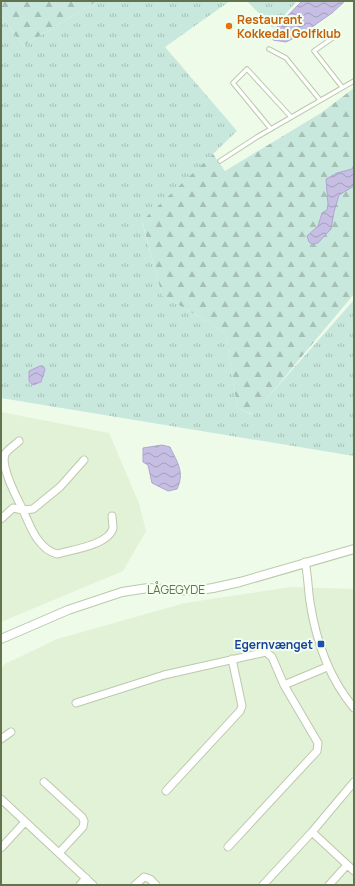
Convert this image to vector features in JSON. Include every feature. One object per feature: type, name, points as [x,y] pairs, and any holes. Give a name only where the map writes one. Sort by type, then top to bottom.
[{"type":"street","points":[[19,441],[4,455],[3,464],[9,483],[34,535],[50,552],[57,554],[101,542],[110,534],[113,528],[112,516]]},
{"type":"street","points":[[1,519],[13,508],[33,510],[60,487],[84,460]]},
{"type":"street","name":"LÅGEGYDE","points":[[1,639],[68,610],[122,592],[148,588],[187,591],[205,590],[240,582],[354,549]]},
{"type":"street","points":[[305,562],[314,628],[318,644],[327,667],[340,689],[354,708]]},
{"type":"street","points":[[76,703],[164,675],[266,652],[272,657],[284,685],[318,743],[317,751],[228,847]]},
{"type":"street","points":[[166,791],[240,711],[242,706],[232,660]]},
{"type":"street","points":[[284,685],[327,667]]},
{"type":"street","points":[[1,739],[11,732]]},
{"type":"street","points":[[44,782],[82,817],[84,821],[83,827],[59,853]]},
{"type":"street","points":[[263,885],[312,832],[354,782]]},
{"type":"street","points":[[1,799],[93,885]]},
{"type":"street","points":[[1,848],[25,822]]},
{"type":"street","points":[[312,832],[354,871]]},
{"type":"street","points":[[329,885],[347,865]]},
{"type":"street","points":[[135,885],[144,877],[150,879],[156,885]]},
{"type":"street","points":[[80,885],[86,878]]},
{"type":"lane","points":[[334,37],[314,52],[342,87]]},
{"type":"lane","points":[[269,49],[286,58],[320,100]]},
{"type":"lane","points":[[271,129],[233,83],[247,69],[291,117]]},
{"type":"lane","points":[[220,162],[271,129],[354,81]]},
{"type":"shaded area","points":[[1,412],[109,433],[139,503],[146,531],[123,571],[1,622]]},
{"type":"shaded area","points":[[291,587],[354,589],[354,885],[1,885],[1,668],[5,664],[57,639],[185,603]]},
{"type":"green space","points":[[1,1],[97,1],[23,46],[1,15]]},
{"type":"green space","points":[[97,1],[230,1],[165,47],[237,131],[142,222],[162,295],[226,333],[237,407],[252,415],[354,300],[354,456],[1,398],[1,15],[23,46]]},
{"type":"green space","points":[[247,1],[297,1],[273,28]]},
{"type":"green space","points":[[354,88],[354,294],[253,415],[237,407],[226,333],[162,295],[142,221],[213,154],[225,171],[321,113]]},
{"type":"water","points":[[302,1],[345,1],[332,13],[302,34],[286,42],[273,40],[272,32]]},
{"type":"water","points":[[354,165],[354,186],[339,195],[331,229],[318,243],[312,244],[309,242],[307,236],[318,226],[322,213],[327,210],[326,179],[337,173],[352,169]]},
{"type":"water","points":[[43,366],[45,369],[41,382],[33,385],[29,381],[29,371]]},
{"type":"water","points":[[162,445],[170,447],[179,467],[180,477],[177,489],[168,491],[152,483],[148,465],[143,462],[143,448]]},
{"type":"place","name":"Restaurant Kokkedal Golfklub","points":[[229,26]]},
{"type":"place","name":"Egernvænget","points":[[321,644]]}]
